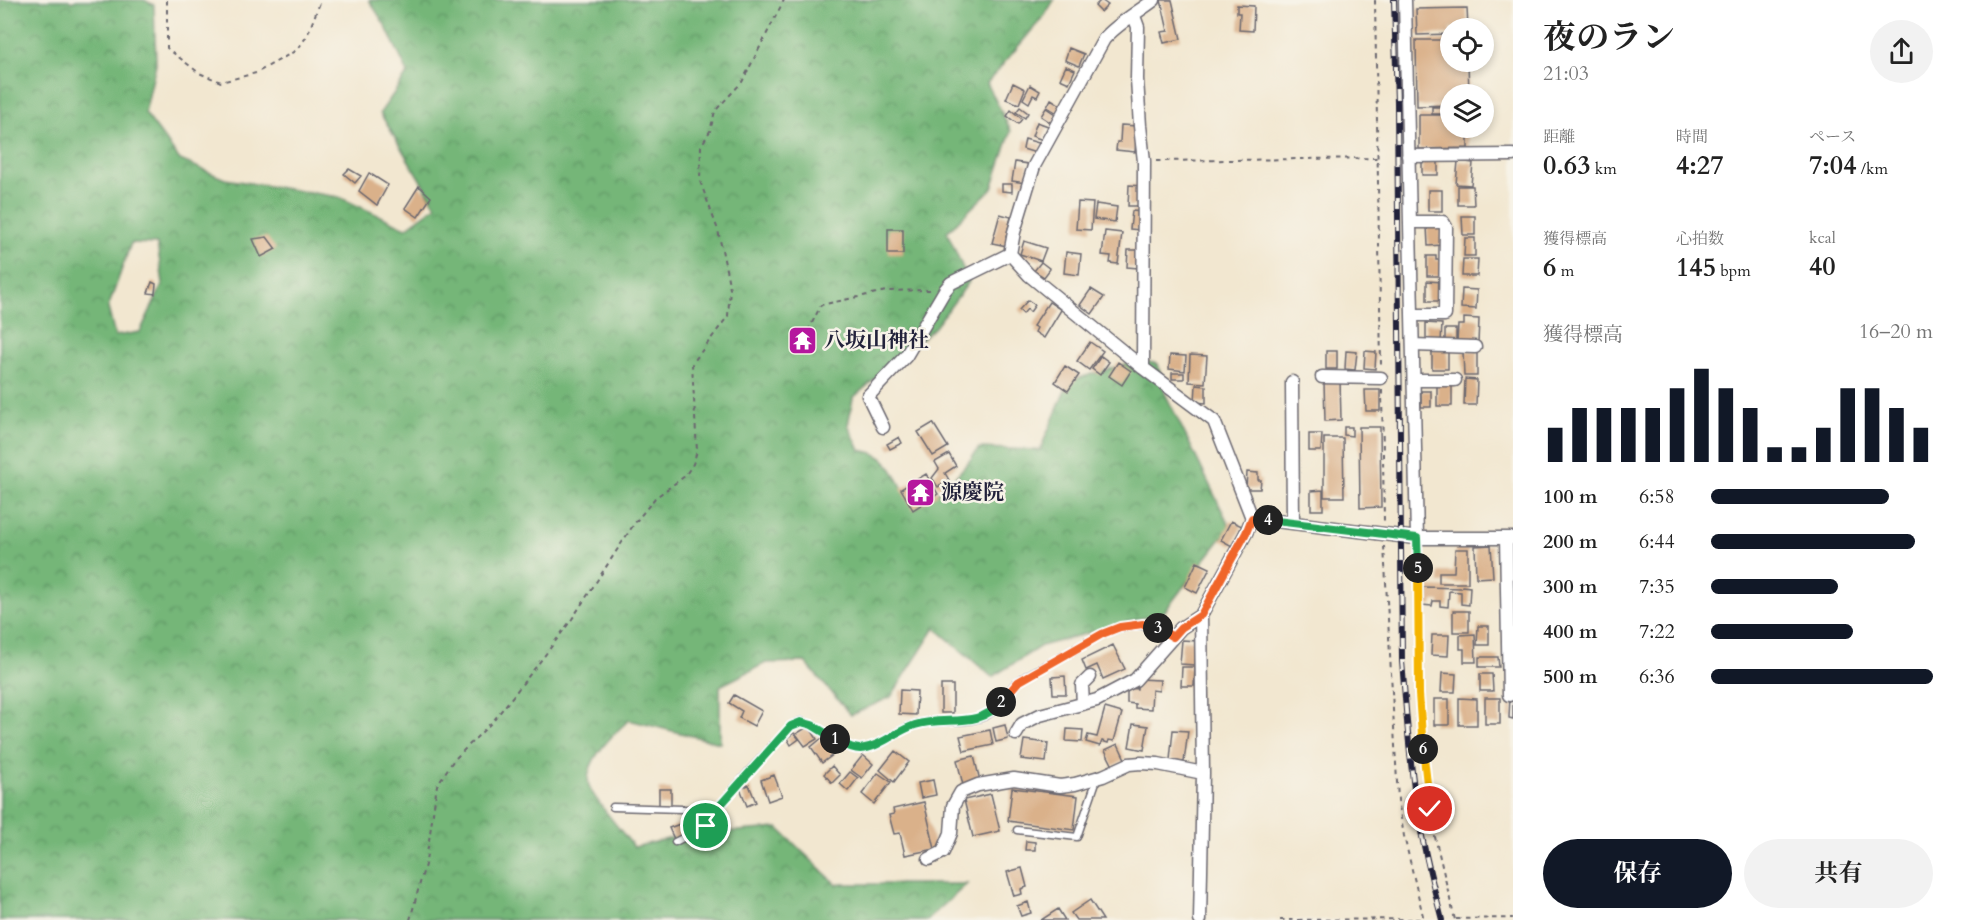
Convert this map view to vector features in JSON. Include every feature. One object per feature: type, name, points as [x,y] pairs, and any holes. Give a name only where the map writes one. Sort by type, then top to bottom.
[{"type":"street","points":[[1010,254],[1014,232],[1034,166],[1104,39],[1115,26],[1134,16],[1154,0]]},
{"type":"street","points":[[1406,0],[1417,538]]},
{"type":"street","points":[[1134,16],[1138,27],[1139,114],[1144,161],[1143,368]]},
{"type":"street","points":[[1408,156],[1513,155]]},
{"type":"street","points":[[1411,222],[1443,222],[1446,227],[1445,315],[1413,315]]},
{"type":"street","points":[[883,427],[868,396],[906,356],[945,290],[951,283],[1010,254]]},
{"type":"street","points":[[1010,254],[1029,274],[1143,368],[1214,421],[1252,518],[1201,615],[1181,628],[1135,680],[1098,700],[1040,715],[1022,724],[1016,734]]},
{"type":"street","points":[[1413,345],[1475,347]]},
{"type":"street","points":[[1322,376],[1381,378]]},
{"type":"street","points":[[1414,380],[1455,380]]},
{"type":"street","points":[[1292,382],[1293,523]]},
{"type":"street","points":[[1252,518],[1417,538],[1510,538],[1509,695]]},
{"type":"street","points":[[1200,920],[1203,773],[1201,615]]},
{"type":"street","points":[[1083,704],[1082,685],[1090,677]]},
{"type":"street","points":[[929,859],[943,852],[951,833],[953,806],[961,792],[978,785],[1014,779],[1060,786],[1097,778],[1129,764],[1158,764],[1203,773]]},
{"type":"lane","points":[[675,842],[706,826],[716,810],[791,726],[801,722],[812,725],[851,748],[861,749],[890,739],[900,731],[916,724],[968,720],[985,716],[994,710],[1018,682],[1102,634],[1120,627],[1143,624],[1160,628],[1173,637]]},
{"type":"lane","points":[[1017,830],[1077,837],[1097,778]]},
{"type":"lane","points":[[613,807],[716,810]]},
{"type":"path","points":[[167,0],[167,48],[199,73],[221,82],[256,73],[297,50],[308,36],[321,0]]},
{"type":"path","points":[[410,920],[426,861],[437,784],[453,760],[494,720],[560,635],[634,524],[655,498],[685,476],[693,464],[697,451],[692,364],[728,316],[730,289],[718,230],[700,182],[701,146],[710,131],[715,111],[742,82],[784,0]]},
{"type":"path","points":[[1280,920],[1424,919],[1404,836],[1398,800],[1384,534],[1375,0]]},
{"type":"path","points":[[1144,161],[1378,158]]},
{"type":"path","points":[[808,331],[821,305],[886,291],[945,290]]},
{"type":"path","points":[[1417,538],[1422,744],[1435,837],[1455,920],[1513,918]]},
{"type":"green space","points":[[0,0],[69,0],[71,2],[77,0],[144,0],[154,5],[156,64],[145,113],[180,160],[225,179],[339,197],[406,228],[436,206],[380,113],[408,73],[385,25],[369,0],[1054,0],[1045,15],[987,83],[1011,131],[992,188],[947,232],[969,282],[935,327],[853,398],[848,425],[860,450],[877,455],[889,465],[913,509],[950,482],[979,448],[1040,450],[1069,381],[1139,360],[1158,364],[1165,393],[1230,527],[1164,612],[1041,646],[992,677],[935,628],[891,697],[851,715],[805,662],[766,663],[720,686],[720,743],[629,720],[601,749],[590,768],[588,777],[589,786],[595,798],[634,847],[685,835],[778,828],[836,884],[967,884],[927,920],[0,920]],"holes":[[[131,243],[157,244],[163,283],[140,332],[115,336],[108,308]]]},
{"type":"building","points":[[1101,0],[1108,5],[1101,12],[1095,6]]},
{"type":"building","points":[[1161,0],[1172,0],[1181,39],[1164,43],[1161,32],[1168,31]]},
{"type":"building","points":[[1237,5],[1254,6],[1253,31],[1239,30],[1240,13],[1237,13]]},
{"type":"building","points":[[1467,8],[1468,18],[1440,18],[1440,34],[1417,35],[1416,9]]},
{"type":"building","points":[[1416,40],[1440,40],[1440,72],[1468,72],[1469,84],[1440,84],[1440,105],[1417,106]]},
{"type":"building","points":[[1069,48],[1084,54],[1079,66],[1065,60]]},
{"type":"building","points":[[1066,66],[1075,70],[1069,83],[1060,79]]},
{"type":"building","points":[[1013,83],[1025,89],[1019,104],[1006,99]]},
{"type":"building","points":[[1030,85],[1040,91],[1037,97],[1033,95],[1029,103],[1023,99]]},
{"type":"building","points":[[1051,99],[1062,106],[1057,113],[1047,107]]},
{"type":"building","points":[[1020,107],[1028,113],[1025,118],[1016,112]]},
{"type":"building","points":[[1432,107],[1440,107],[1440,114],[1432,114]]},
{"type":"building","points":[[1046,108],[1058,116],[1053,124],[1041,116]]},
{"type":"building","points":[[1011,110],[1022,119],[1018,124],[1007,116]]},
{"type":"building","points":[[1419,115],[1440,115],[1440,138],[1468,138],[1468,148],[1419,149]]},
{"type":"building","points":[[1037,122],[1048,126],[1043,140],[1032,136]]},
{"type":"building","points":[[1121,125],[1137,126],[1135,152],[1116,150],[1117,142],[1120,142]]},
{"type":"building","points":[[1025,139],[1042,144],[1039,154],[1023,149]]},
{"type":"building","points":[[1458,161],[1473,163],[1471,185],[1456,184]]},
{"type":"building","points":[[1015,162],[1028,164],[1026,183],[1012,181]]},
{"type":"building","points":[[1422,162],[1438,162],[1438,175],[1422,175]]},
{"type":"building","points":[[349,169],[361,176],[355,183],[344,174]]},
{"type":"building","points":[[369,173],[388,185],[377,205],[359,191]]},
{"type":"building","points":[[1002,184],[1012,184],[1012,192],[1002,191]]},
{"type":"building","points":[[1129,185],[1141,186],[1140,206],[1128,206]]},
{"type":"building","points":[[419,186],[431,197],[418,217],[405,208]]},
{"type":"building","points":[[1458,186],[1473,186],[1474,205],[1458,205]]},
{"type":"building","points":[[1428,190],[1442,190],[1442,211],[1428,211]]},
{"type":"building","points":[[1078,202],[1093,203],[1091,230],[1076,229]]},
{"type":"building","points":[[1096,204],[1117,207],[1115,222],[1094,219]]},
{"type":"building","points":[[1132,211],[1142,212],[1140,230],[1130,229]]},
{"type":"building","points":[[1000,214],[1011,217],[1006,237],[1009,238],[1007,246],[992,243]]},
{"type":"building","points":[[1462,216],[1475,216],[1475,235],[1463,235]]},
{"type":"building","points":[[1441,225],[1442,245],[1428,246],[1427,226]]},
{"type":"building","points":[[888,229],[903,229],[903,254],[888,254]]},
{"type":"building","points":[[1105,231],[1122,233],[1118,264],[1110,263],[1111,256],[1102,255]]},
{"type":"building","points":[[267,237],[276,249],[261,257],[253,239]]},
{"type":"building","points":[[1465,238],[1475,238],[1475,256],[1464,256]]},
{"type":"building","points":[[1024,241],[1046,248],[1041,261],[1020,254]]},
{"type":"building","points":[[1128,250],[1139,250],[1138,268],[1127,267]]},
{"type":"building","points":[[1066,252],[1081,254],[1079,275],[1064,273]]},
{"type":"building","points":[[1427,256],[1436,256],[1436,260],[1442,260],[1442,276],[1427,276]]},
{"type":"building","points":[[1463,259],[1478,259],[1477,276],[1462,276]]},
{"type":"building","points":[[1041,262],[1050,269],[1044,277],[1034,271]]},
{"type":"building","points":[[1427,281],[1443,282],[1443,301],[1427,301]]},
{"type":"building","points":[[152,282],[156,284],[155,294],[148,293]]},
{"type":"building","points":[[1091,289],[1104,297],[1092,314],[1080,305]]},
{"type":"building","points":[[1462,289],[1477,290],[1476,309],[1461,308]]},
{"type":"building","points":[[1028,300],[1035,305],[1030,312],[1027,309],[1023,314],[1019,310]]},
{"type":"building","points":[[1049,302],[1061,310],[1044,338],[1035,332],[1037,328],[1033,326]]},
{"type":"building","points":[[1464,318],[1479,319],[1478,343],[1457,342],[1458,325],[1464,325]]},
{"type":"building","points":[[1426,323],[1442,324],[1441,342],[1426,341]]},
{"type":"building","points":[[1445,329],[1456,329],[1456,342],[1445,342]]},
{"type":"building","name":"八坂山神社","points":[[798,333],[812,338],[808,348],[804,346],[802,351],[796,349]]},
{"type":"building","points":[[1090,342],[1103,351],[1089,370],[1077,361]]},
{"type":"building","points":[[1432,349],[1448,349],[1448,369],[1432,369]]},
{"type":"building","points":[[1326,351],[1337,351],[1337,369],[1326,369]]},
{"type":"building","points":[[1346,351],[1357,352],[1355,370],[1345,369]]},
{"type":"building","points":[[1365,351],[1376,352],[1375,369],[1364,368]]},
{"type":"building","points":[[1463,351],[1477,351],[1477,376],[1464,376]]},
{"type":"building","points":[[1170,355],[1186,356],[1185,371],[1169,369]]},
{"type":"building","points":[[1190,355],[1207,356],[1205,383],[1189,382]]},
{"type":"building","points":[[1101,356],[1109,362],[1100,375],[1092,369]]},
{"type":"building","points":[[1118,362],[1131,371],[1122,385],[1109,376]]},
{"type":"building","points":[[1065,366],[1079,375],[1068,391],[1055,382]]},
{"type":"building","points":[[1172,373],[1184,373],[1184,379],[1172,379]]},
{"type":"building","points":[[1465,379],[1477,380],[1476,405],[1464,405]]},
{"type":"building","points":[[1340,380],[1341,420],[1325,421],[1324,381]]},
{"type":"building","points":[[1437,382],[1452,382],[1452,406],[1437,406]]},
{"type":"building","points":[[1196,385],[1206,386],[1206,403],[1195,402]]},
{"type":"building","points":[[1365,390],[1380,390],[1380,411],[1366,411]]},
{"type":"building","points":[[1421,391],[1431,391],[1431,407],[1421,407]]},
{"type":"building","points":[[933,423],[948,447],[933,456],[918,432]]},
{"type":"building","points":[[1344,427],[1352,427],[1352,436],[1344,435]]},
{"type":"building","points":[[1359,427],[1380,427],[1381,507],[1360,508]]},
{"type":"building","points":[[1309,434],[1322,434],[1321,451],[1309,451]]},
{"type":"building","points":[[899,437],[902,443],[890,449],[887,444]]},
{"type":"building","points":[[1324,438],[1343,438],[1344,497],[1324,497]]},
{"type":"building","points":[[949,454],[956,466],[945,473],[949,480],[938,487],[932,478],[939,469],[935,462]]},
{"type":"building","points":[[1247,472],[1258,473],[1258,480],[1261,480],[1260,489],[1246,489]]},
{"type":"building","name":"源慶院","points":[[926,474],[938,494],[913,510],[901,489]]},
{"type":"building","points":[[1323,490],[1323,510],[1311,510],[1311,491]]},
{"type":"building","points":[[1231,521],[1242,526],[1232,546],[1221,540]]},
{"type":"building","points":[[1491,545],[1493,577],[1476,578],[1475,546]]},
{"type":"building","points":[[1455,549],[1468,549],[1468,583],[1439,583],[1439,572],[1454,572]]},
{"type":"building","points":[[1197,562],[1210,568],[1197,593],[1185,587]]},
{"type":"building","points":[[1462,586],[1470,587],[1469,605],[1461,604],[1461,592],[1449,591],[1448,607],[1440,606],[1440,601],[1433,601],[1432,606],[1422,605],[1423,587],[1461,588]]},
{"type":"building","points":[[1453,611],[1469,611],[1469,632],[1453,632]]},
{"type":"building","points":[[1478,626],[1489,626],[1489,645],[1477,645]]},
{"type":"building","points":[[1475,634],[1476,662],[1464,662],[1464,649],[1460,649],[1460,635]]},
{"type":"building","points":[[1432,635],[1449,635],[1448,656],[1431,655]]},
{"type":"building","points":[[1182,640],[1197,641],[1195,665],[1180,664]]},
{"type":"building","points":[[1113,645],[1125,669],[1103,679],[1097,665],[1086,670],[1082,660]]},
{"type":"building","points":[[1479,657],[1498,657],[1499,667],[1479,667]]},
{"type":"building","points":[[1182,667],[1195,667],[1194,686],[1181,686]]},
{"type":"building","points":[[1442,673],[1456,674],[1455,692],[1441,692]]},
{"type":"building","points":[[1480,674],[1492,674],[1493,691],[1480,691]]},
{"type":"building","points":[[1065,676],[1066,694],[1053,694],[1052,677]]},
{"type":"building","points":[[1137,679],[1160,680],[1159,691],[1152,690],[1151,709],[1135,708],[1135,704],[1127,703],[1127,688],[1137,689]]},
{"type":"building","points":[[941,685],[953,685],[953,713],[941,713]]},
{"type":"building","points":[[900,690],[917,691],[916,715],[899,714]]},
{"type":"building","points":[[734,695],[762,711],[754,726],[739,718],[742,711],[729,703]]},
{"type":"building","points":[[1510,696],[1513,696],[1513,719],[1509,718]]},
{"type":"building","points":[[1459,698],[1477,699],[1477,725],[1459,725]]},
{"type":"building","points":[[1485,698],[1500,698],[1500,724],[1485,724]]},
{"type":"building","points":[[1434,699],[1449,699],[1449,725],[1434,725]]},
{"type":"building","points":[[1105,708],[1122,713],[1114,741],[1109,740],[1108,743],[1102,741],[1100,746],[1086,742],[1088,735],[1097,737]]},
{"type":"building","points":[[1133,724],[1148,726],[1144,750],[1129,747]]},
{"type":"building","points":[[1005,725],[1008,739],[996,742],[993,728]]},
{"type":"building","points":[[809,726],[817,739],[805,746],[796,734]]},
{"type":"building","points":[[1067,729],[1083,730],[1082,742],[1066,741]]},
{"type":"building","points":[[990,730],[993,745],[964,751],[960,736]]},
{"type":"building","points":[[1173,730],[1188,731],[1184,762],[1170,760]]},
{"type":"building","points":[[794,733],[799,739],[791,745],[787,738]]},
{"type":"building","points":[[822,738],[834,754],[822,763],[811,747]]},
{"type":"building","points":[[1024,740],[1048,743],[1046,762],[1021,759]]},
{"type":"building","points":[[1118,744],[1125,759],[1113,766],[1105,750]]},
{"type":"building","points":[[895,751],[909,762],[894,782],[880,770]]},
{"type":"building","points":[[863,755],[873,764],[862,778],[851,770]]},
{"type":"building","points":[[974,756],[980,781],[963,785],[957,760]]},
{"type":"building","points":[[832,766],[840,775],[832,783],[824,774]]},
{"type":"building","points":[[850,772],[858,778],[848,791],[840,784]]},
{"type":"building","points":[[878,773],[891,782],[874,804],[862,794]]},
{"type":"building","points":[[774,775],[782,796],[768,801],[761,780]]},
{"type":"building","points":[[933,780],[936,795],[921,798],[918,783]]},
{"type":"building","points":[[749,785],[756,802],[747,806],[740,788]]},
{"type":"building","points":[[1012,788],[1078,796],[1074,830],[1008,821]]},
{"type":"building","points":[[659,789],[671,789],[671,806],[659,806]]},
{"type":"building","points":[[991,794],[1000,831],[973,837],[964,800]]},
{"type":"building","points":[[924,802],[935,849],[905,855],[900,833],[894,834],[889,815],[894,814],[893,809]]},
{"type":"building","points":[[689,818],[700,818],[700,828],[689,827]]},
{"type":"building","points":[[680,824],[685,835],[674,839],[669,828]]},
{"type":"building","points":[[1026,841],[1035,842],[1035,850],[1025,850]]},
{"type":"building","points":[[1022,868],[1027,887],[1021,889],[1022,894],[1014,896],[1007,872]]},
{"type":"building","points":[[1090,900],[1103,920],[1076,920],[1071,913]]},
{"type":"building","points":[[1028,902],[1031,913],[1021,916],[1017,906]]},
{"type":"building","points":[[1058,909],[1065,920],[1041,920]]},
{"type":"railway","points":[[1394,0],[1402,661],[1416,803],[1424,848],[1442,920]]},
{"type":"place","name":"八坂山神社","points":[[803,340]]},
{"type":"place","name":"源慶院","points":[[920,492]]},
{"type":"route","points":[[706,826],[716,810],[791,726],[801,722],[812,725],[851,748],[861,749],[890,739],[900,731],[916,724],[968,720],[985,716],[994,710],[1018,682],[1102,634],[1120,627],[1143,624],[1160,628],[1173,637],[1181,628],[1201,615],[1252,518],[1417,538],[1419,694],[1430,809]]}]
